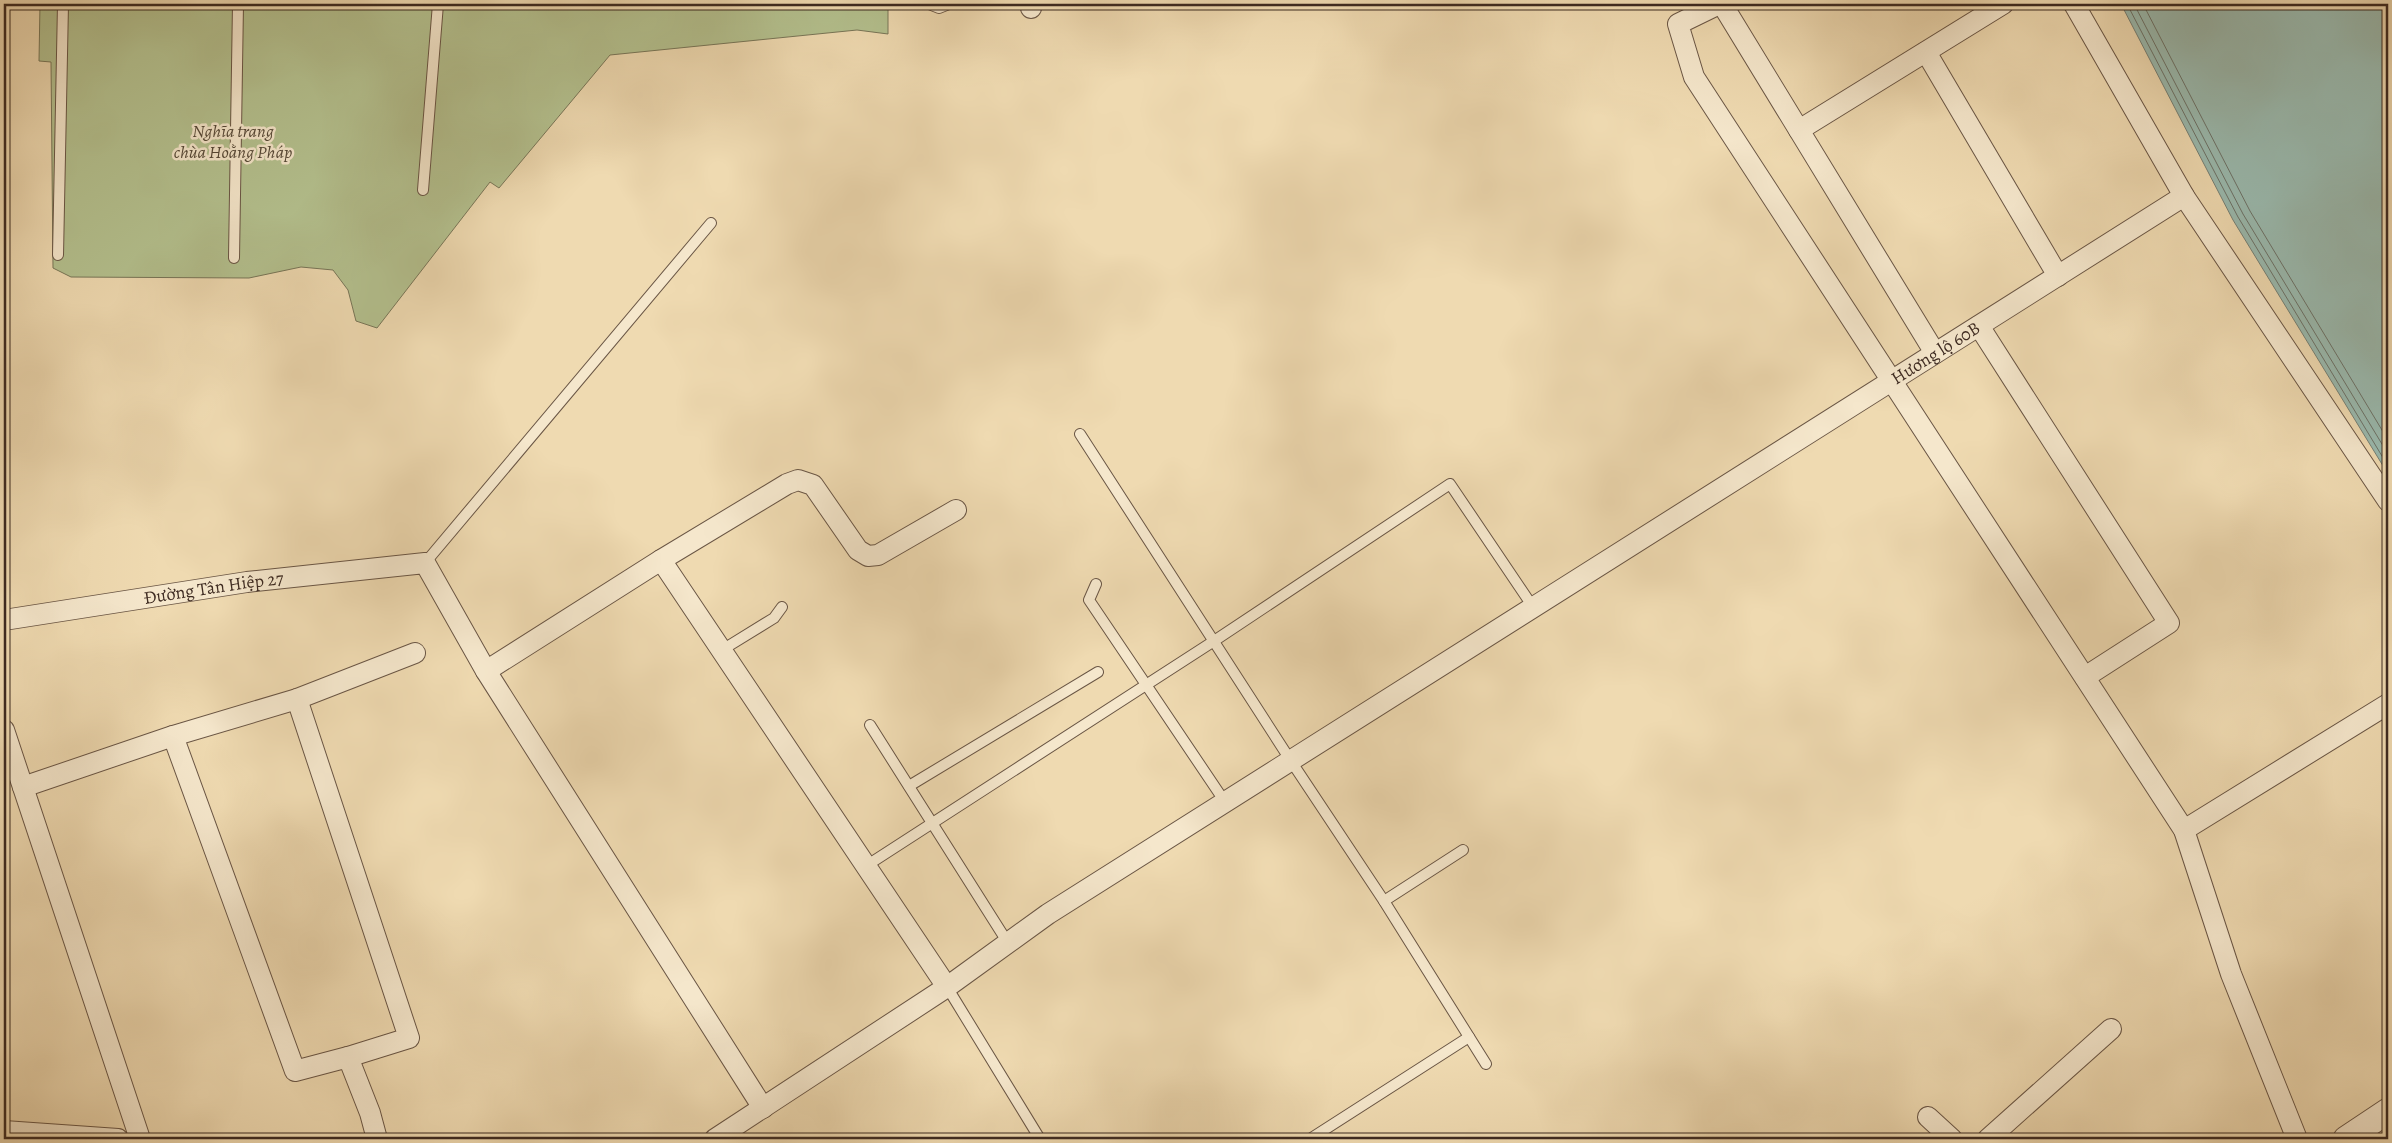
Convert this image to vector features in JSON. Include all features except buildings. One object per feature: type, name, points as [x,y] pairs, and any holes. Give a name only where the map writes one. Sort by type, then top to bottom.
[{"type":"street","points":[[1720,4],[1935,354]]},
{"type":"street","name":"Hương lộ 60B","points":[[1720,4],[1678,24],[1694,77],[1892,380],[2184,196]]},
{"type":"street","points":[[1799,130],[2003,4]]},
{"type":"street","points":[[2074,4],[2184,196],[2388,501]]},
{"type":"street","points":[[1926,52],[2058,276]]},
{"type":"street","points":[[1979,326],[2169,623],[2085,677]]},
{"type":"street","points":[[715,1139],[947,987],[1048,914],[1892,380],[2184,830],[2232,974],[2297,1139]]},
{"type":"street","points":[[486,671],[661,560],[788,484],[798,480],[813,485],[858,550],[868,556],[878,555],[956,510]]},
{"type":"street","points":[[661,560],[947,987]]},
{"type":"street","points":[[425,563],[486,671],[763,1108]]},
{"type":"street","name":"Đường Tân Hiệp 27","points":[[4,620],[248,582],[425,563]]},
{"type":"street","points":[[23,787],[173,736],[297,699],[415,653]]},
{"type":"street","points":[[173,736],[295,1071],[348,1057],[409,1038],[297,699]]},
{"type":"street","points":[[2184,830],[2388,704]]},
{"type":"street","points":[[4,730],[140,1139]]},
{"type":"street","points":[[1988,1139],[2111,1029]]},
{"type":"street","points":[[348,1057],[370,1113],[377,1139]]},
{"type":"street","points":[[2346,1139],[2388,1111]]},
{"type":"street","points":[[1928,1117],[1952,1139]]},
{"type":"street","points":[[4,1131],[118,1139]]},
{"type":"lane","points":[[58,255],[63,4]]},
{"type":"lane","points":[[234,258],[238,4]]},
{"type":"lane","points":[[423,190],[438,4]]},
{"type":"lane","points":[[929,4],[939,8],[949,4]]},
{"type":"lane","points":[[425,563],[711,223]]},
{"type":"lane","points":[[1080,434],[1291,761],[1384,900],[1486,1064]]},
{"type":"lane","points":[[866,866],[1214,641],[1450,484],[1533,608]]},
{"type":"lane","points":[[1096,584],[1089,600],[1226,802]]},
{"type":"lane","points":[[722,650],[774,618],[782,607]]},
{"type":"lane","points":[[909,786],[1098,672]]},
{"type":"lane","points":[[870,725],[1008,943]]},
{"type":"lane","points":[[1384,900],[1463,850]]},
{"type":"lane","points":[[947,987],[1040,1139]]},
{"type":"lane","points":[[1310,1139],[1469,1036]]},
{"type":"green space","name":"Nghĩa trang chùa Hoằng Pháp","points":[[40,4],[888,4],[888,34],[857,30],[610,55],[499,188],[490,182],[377,328],[356,321],[348,290],[333,270],[301,267],[249,278],[71,277],[53,268],[51,62],[39,61]]},
{"type":"water","points":[[2121,4],[2388,4],[2388,474],[2233,220]]}]
